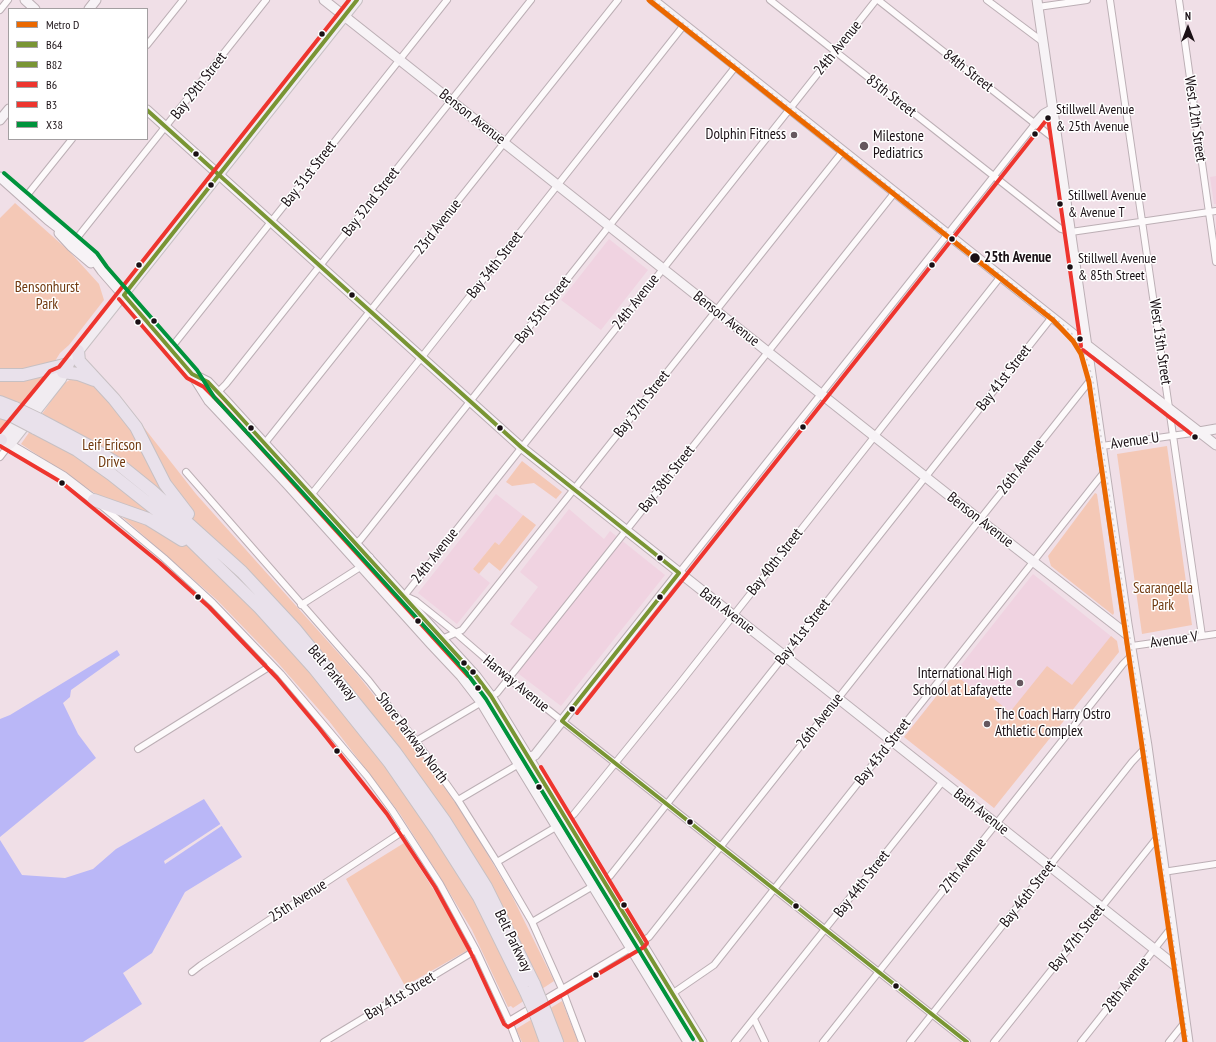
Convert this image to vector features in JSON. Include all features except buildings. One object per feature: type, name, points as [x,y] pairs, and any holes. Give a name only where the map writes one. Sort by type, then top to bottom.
[{"type":"highway","points":[[78,351],[79,361],[99,382],[136,427],[165,484],[177,501],[242,572]]},
{"type":"highway","points":[[0,375],[23,375],[65,368],[99,382]]},
{"type":"highway","name":"Belt Parkway","points":[[0,402],[8,412],[87,445],[120,466],[170,506],[242,572],[320,658],[395,752],[420,786],[486,887],[541,1014],[557,1042]]},
{"type":"highway","name":"Belt Parkway","points":[[38,424],[77,450],[143,498],[203,552],[260,608],[314,668],[390,763],[459,864],[530,988]]},
{"type":"highway","points":[[94,500],[148,520],[166,529],[180,538],[228,578]]},
{"type":"highway","name":"Belt Parkway","points":[[541,1014],[546,1042]]},
{"type":"main road","points":[[25,0],[34,8]]},
{"type":"main road","points":[[90,8],[96,0]]},
{"type":"main road","name":"Benson Avenue","points":[[324,0],[979,520],[1129,636]]},
{"type":"main road","points":[[94,500],[64,476],[3,442],[61,379],[65,368],[78,351],[124,295],[356,0]]},
{"type":"main road","points":[[653,0],[1087,345],[1216,445]]},
{"type":"main road","points":[[1038,3],[1052,109],[1129,636],[1133,650],[1160,834],[1163,872],[1188,1042]]},
{"type":"main road","points":[[1035,124],[1044,114],[1052,109]]},
{"type":"main road","points":[[0,120],[8,110]]},
{"type":"main road","name":"Bath Avenue","points":[[148,111],[521,447],[1177,967]]},
{"type":"main road","points":[[0,178],[73,243],[92,257],[102,271],[171,348],[192,374],[209,401],[396,603],[461,676],[481,702],[688,1042]]},
{"type":"main road","points":[[192,374],[208,382],[218,392],[370,558],[404,596],[410,605],[444,640],[491,696],[702,1042]]},
{"type":"main road","name":"Avenue U","points":[[1199,432],[1216,429]]},
{"type":"main road","points":[[519,764],[535,755],[679,573]]},
{"type":"street","points":[[0,10],[8,0]]},
{"type":"street","points":[[148,44],[183,0]]},
{"type":"street","name":"Bay 29th Street","points":[[73,243],[266,0]]},
{"type":"street","name":"Bay 31st Street","points":[[171,348],[447,0]]},
{"type":"street","name":"Bay 32nd Street","points":[[209,401],[226,384],[531,0]]},
{"type":"street","name":"23rd Avenue","points":[[258,453],[618,0]]},
{"type":"street","name":"85th Street","points":[[770,0],[993,177],[1061,229],[1071,232]]},
{"type":"street","name":"24th Avenue","points":[[396,603],[404,596],[877,0]]},
{"type":"street","name":"84th Street","points":[[877,0],[1057,141]]},
{"type":"street","points":[[988,0],[1043,42]]},
{"type":"street","points":[[1038,3],[1086,0]]},
{"type":"street","name":"West 13th Street","points":[[1110,0],[1202,636]]},
{"type":"street","name":"West 12th Street","points":[[1179,0],[1216,262]]},
{"type":"street","name":"Bay 34th Street","points":[[303,502],[311,495],[421,358],[684,25]]},
{"type":"street","name":"Bay 35th Street","points":[[348,551],[470,402],[736,66]]},
{"type":"street","points":[[679,573],[1035,124]]},
{"type":"street","points":[[24,199],[71,140]]},
{"type":"street","name":"Bay 37th Street","points":[[431,644],[444,640],[462,630],[843,151]]},
{"type":"street","name":"Bay 38th Street","points":[[416,741],[497,693],[895,192]]},
{"type":"street","points":[[1071,232],[1216,212]]},
{"type":"street","name":"Bay 40th Street","points":[[497,862],[566,821],[574,814],[1001,276]]},
{"type":"street","name":"Bay 41st Street","points":[[532,922],[610,876],[1052,317]]},
{"type":"street","name":"26th Avenue","points":[[509,1021],[649,937],[1092,378]]},
{"type":"street","name":"Avenue U","points":[[1102,446],[1199,432]]},
{"type":"street","points":[[0,457],[3,442]]},
{"type":"street","name":"Bay 43rd Street","points":[[663,1000],[714,965],[1105,471]]},
{"type":"street","name":"Shore Parkway North","points":[[186,472],[369,681],[416,741],[458,800],[532,922],[562,989],[582,1042]]},
{"type":"street","points":[[94,500],[164,558],[214,603],[272,665],[367,776],[405,830],[440,884],[476,950],[509,1021],[517,1042]]},
{"type":"street","points":[[301,605],[362,566],[370,558]]},
{"type":"street","name":"Harway Avenue","points":[[404,596],[416,601],[508,678],[967,1042]]},
{"type":"street","name":"Avenue V","points":[[1133,650],[1216,634]]},
{"type":"street","name":"27th Avenue","points":[[823,1042],[1133,650]]},
{"type":"street","points":[[138,749],[272,665]]},
{"type":"street","name":"Bay 46th Street","points":[[910,1042],[1132,762],[1147,746]]},
{"type":"street","points":[[458,800],[519,764]]},
{"type":"street","name":"Bay 44th Street","points":[[735,1042],[943,782]]},
{"type":"street","name":"25th Avenue","points":[[192,972],[405,830]]},
{"type":"street","name":"Bay 47th Street","points":[[994,1042],[1160,834]]},
{"type":"street","points":[[1163,872],[1216,864]]},
{"type":"street","name":"28th Avenue","points":[[1081,1042],[1171,928]]},
{"type":"street","name":"Bay 41st Street","points":[[324,1042],[476,950]]},
{"type":"street","points":[[754,1019],[765,1042]]},
{"type":"street","points":[[1169,1042],[1185,1022]]},
{"type":"shaded area","points":[[1216,176],[1216,204],[1214,204],[1210,177]]},
{"type":"shaded area","points":[[609,239],[648,270],[601,330],[561,300]]},
{"type":"shaded area","points":[[496,494],[523,515],[499,545],[495,542],[473,569],[490,583],[457,624],[418,593]]},
{"type":"shaded area","points":[[569,509],[604,539],[610,531],[665,575],[561,706],[511,668],[533,641],[510,624],[538,587],[520,572]]},
{"type":"shaded area","name":"International High School at Lafayette","points":[[1033,574],[1117,641],[994,808],[904,737]]},
{"type":"green space","name":"Bensonhurst Park","points":[[15,203],[69,251],[99,284],[104,300],[69,345],[60,353],[47,374],[0,432],[0,218]]},
{"type":"green space","name":"Leif Ericson Drive","points":[[73,378],[95,386],[115,406],[142,425],[196,494],[357,674],[425,760],[464,815],[511,894],[554,981],[513,1008],[511,1006],[508,1007],[472,930],[443,882],[400,814],[329,721],[278,663],[217,600],[96,494],[21,444],[63,384]]},
{"type":"green space","name":"Scarangella Park","points":[[1167,446],[1192,625],[1142,634],[1117,454]]},
{"type":"green space","points":[[522,461],[562,492],[556,499],[534,483],[512,486],[506,482]]},
{"type":"green space","points":[[1095,493],[1097,494],[1114,613],[1113,615],[1051,566],[1048,556]]},
{"type":"green space","points":[[523,515],[536,525],[500,571],[489,562],[479,574],[473,569],[495,542],[499,545]]},
{"type":"green space","name":"The Coach Harry Ostro Athletic Complex","points":[[1111,636],[1117,641],[1119,652],[994,808],[904,737],[954,674],[982,696],[989,695],[1010,712],[1047,666],[1072,685]]},
{"type":"green space","points":[[404,843],[442,903],[468,950],[405,986],[346,879]]},
{"type":"green space","points":[[562,1001],[578,1042],[522,1042],[516,1029]]},
{"type":"water","points":[[117,650],[120,655],[71,690],[70,697],[63,703],[78,734],[96,758],[0,837],[0,719],[10,715]]},
{"type":"water","points":[[204,799],[242,857],[185,892],[152,953],[123,973],[142,1004],[83,1042],[0,1042],[0,840],[22,875],[65,878],[93,869],[116,849]]},
{"type":"pier","points":[[222,823],[223,825],[165,864],[164,861]]},
{"type":"railway","points":[[654,0],[1055,318],[1070,331],[1081,347],[1088,362],[1093,381],[1188,1042]]},
{"type":"metro line","name":"D","points":[[649,0],[1053,320],[1073,341],[1081,354],[1089,382],[1185,1042]]},
{"type":"transit line","name":"B6","points":[[0,432],[50,371],[59,367],[349,0]]},
{"type":"transit line","name":"B82","points":[[124,295],[357,0]]},
{"type":"transit line","name":"B64","points":[[148,111],[521,447],[679,573]]},
{"type":"transit line","name":"B3","points":[[577,713],[1048,118],[1081,346]]},
{"type":"transit line","name":"X38","points":[[4,173],[97,253],[107,267],[197,370],[214,397],[466,672],[486,699],[693,1039]]},
{"type":"transit line","name":"B82","points":[[124,295],[192,374],[208,382],[225,400],[476,676],[491,696],[702,1042]]},
{"type":"transit line","name":"B6","points":[[119,299],[187,378],[204,387],[221,404],[468,676]]},
{"type":"transit line","name":"B3","points":[[1083,350],[1195,437]]},
{"type":"transit line","name":"B6","points":[[0,446],[61,482],[160,563],[209,607],[277,678],[319,728],[387,814],[435,887],[471,953],[504,1024],[508,1027],[644,947],[647,943],[541,767]]},
{"type":"transit line","name":"B64","points":[[562,721],[679,573]]},
{"type":"transit line","name":"B64","points":[[562,721],[967,1042]]},
{"type":"place","name":"Stillwell Avenue & 25th Avenue","points":[[1048,118]]},
{"type":"place","name":"Dolphin Fitness","points":[[794,135]]},
{"type":"place","name":"Milestone Pediatrics","points":[[864,146]]},
{"type":"place","name":"Stillwell Avenue & Avenue T","points":[[1060,204]]},
{"type":"place","name":"25th Avenue","points":[[975,258]]},
{"type":"place","name":"Stillwell Avenue & 85th Street","points":[[1070,267]]},
{"type":"place","name":"International High School at Lafayette","points":[[1020,683]]},
{"type":"place","name":"The Coach Harry Ostro Athletic Complex","points":[[987,724]]}]
